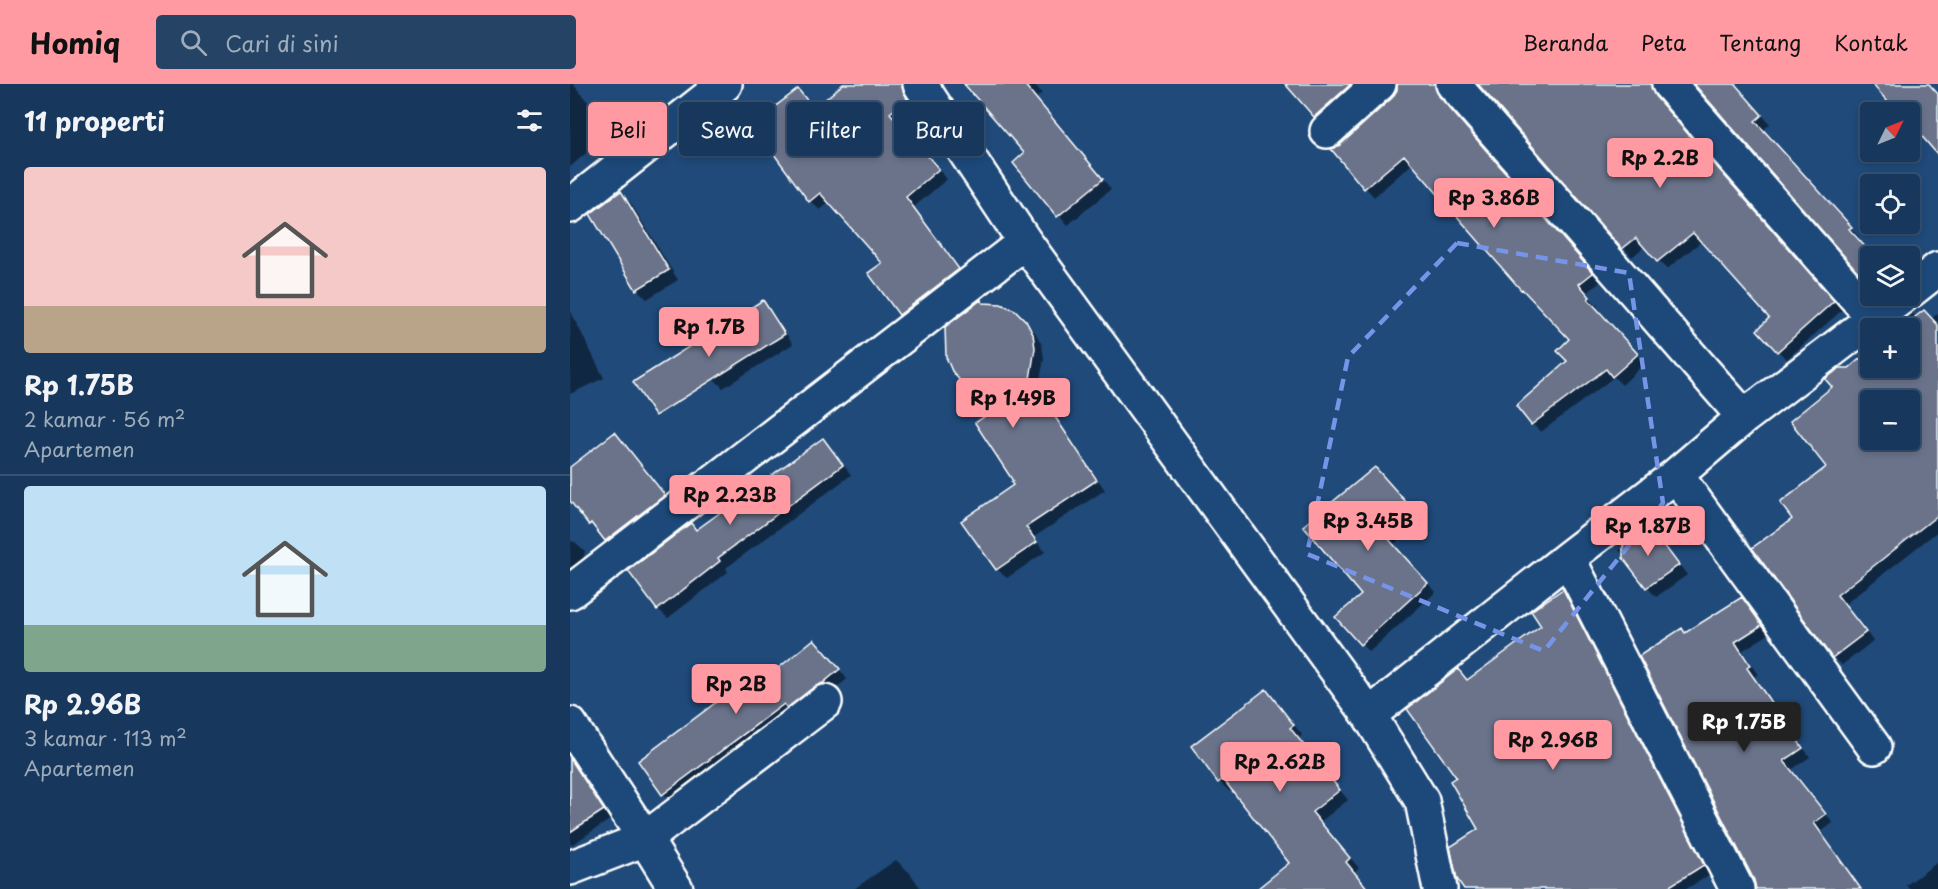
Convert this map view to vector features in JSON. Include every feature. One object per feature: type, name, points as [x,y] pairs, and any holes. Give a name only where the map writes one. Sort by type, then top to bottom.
[{"type":"street","points":[[570,206],[725,84]]},
{"type":"street","points":[[920,84],[1025,242],[1369,715],[1422,801],[1440,889]]},
{"type":"street","points":[[1327,130],[1379,84]]},
{"type":"street","points":[[1453,84],[1744,417]]},
{"type":"street","points":[[1669,84],[1874,318],[1890,306]]},
{"type":"street","points":[[570,592],[1025,242]]},
{"type":"street","points":[[1920,283],[1938,269]]},
{"type":"street","points":[[1369,715],[1676,475],[1744,417],[1860,329]]},
{"type":"street","points":[[1676,475],[1874,747]]},
{"type":"street","points":[[1568,558],[1737,889]]},
{"type":"street","points":[[570,868],[645,839],[825,702]]},
{"type":"street","points":[[570,724],[676,889]]},
{"type":"highlighted area","points":[[1457,243],[1629,273],[1663,503],[1544,651],[1307,554],[1348,357]]},
{"type":"building","points":[[843,84],[901,84],[907,99],[903,102],[894,102],[894,110],[890,113],[894,118],[894,156],[928,156],[939,169],[906,197],[959,269],[899,315],[868,273],[882,263],[820,193],[809,202],[775,155],[775,106],[798,89],[808,102],[787,102],[787,156],[882,156],[882,102],[822,102]]},
{"type":"building","points":[[964,84],[1024,84],[1103,179],[1057,217],[1013,163],[1024,153],[984,107],[984,102],[980,102]]},
{"type":"building","points":[[1285,84],[1351,84],[1314,117]]},
{"type":"building","points":[[1397,84],[1435,84],[1439,96],[1593,273],[1579,284],[1590,297],[1588,299],[1638,354],[1612,377],[1606,369],[1531,425],[1516,406],[1567,361],[1557,351],[1569,339],[1521,290],[1404,155],[1364,189],[1331,149],[1340,145],[1392,98],[1397,90]]},
{"type":"building","points":[[1478,84],[1651,84],[1655,96],[1834,301],[1777,352],[1757,330],[1769,318],[1693,233],[1657,262],[1636,238],[1622,249]]},
{"type":"building","points":[[1694,84],[1735,84],[1762,115],[1755,121],[1852,227],[1849,229],[1865,246],[1860,246],[1860,275]]},
{"type":"building","points":[[1872,84],[1929,84],[1938,94],[1938,155],[1920,134],[1920,102],[1888,102]]},
{"type":"building","points":[[621,191],[669,270],[636,290],[590,214]]},
{"type":"building","points":[[763,300],[785,334],[655,416],[633,382]]},
{"type":"building","points":[[981,300],[983,303],[1001,304],[1015,310],[1026,321],[1033,334],[1035,348],[1030,379],[1097,480],[1026,527],[1037,542],[996,570],[961,521],[1013,485],[1011,482],[1013,481],[975,423],[1000,406],[961,382],[952,371],[946,357],[945,327]]},
{"type":"building","points":[[1924,310],[1938,325],[1938,515],[1837,595],[1866,632],[1832,658],[1752,548],[1792,519],[1780,503],[1826,467],[1790,421],[1832,387],[1825,379],[1840,368],[1849,368],[1860,359],[1860,378],[1920,378],[1920,318],[1914,318]]},
{"type":"building","points":[[615,432],[665,495],[605,541],[570,501],[570,467]]},
{"type":"building","points":[[823,438],[843,465],[718,558],[720,561],[657,610],[628,571],[691,523],[696,530]]},
{"type":"building","points":[[1375,467],[1414,511],[1386,536],[1428,583],[1360,645],[1335,617],[1361,595],[1303,526]]},
{"type":"building","points":[[1650,526],[1679,565],[1646,588],[1623,558],[1623,545]]},
{"type":"building","points":[[1563,589],[1704,865],[1665,889],[1464,889],[1457,879],[1450,847],[1478,829],[1450,781],[1456,777],[1407,709],[1458,669],[1467,680],[1541,626],[1531,611]]},
{"type":"building","points":[[1742,597],[1762,625],[1735,642],[1750,665],[1747,668],[1803,748],[1784,761],[1826,814],[1814,823],[1861,889],[1756,889],[1754,880],[1639,656],[1682,628],[1685,633]]},
{"type":"building","points":[[814,639],[840,669],[787,708],[784,704],[662,795],[638,761],[719,700],[716,695],[749,669],[760,683]]},
{"type":"building","points":[[1266,689],[1294,725],[1290,728],[1340,790],[1312,812],[1350,858],[1346,862],[1368,889],[1257,889],[1289,863],[1223,779],[1218,783],[1191,746]]},
{"type":"building","points":[[570,758],[604,810],[570,832]]}]
